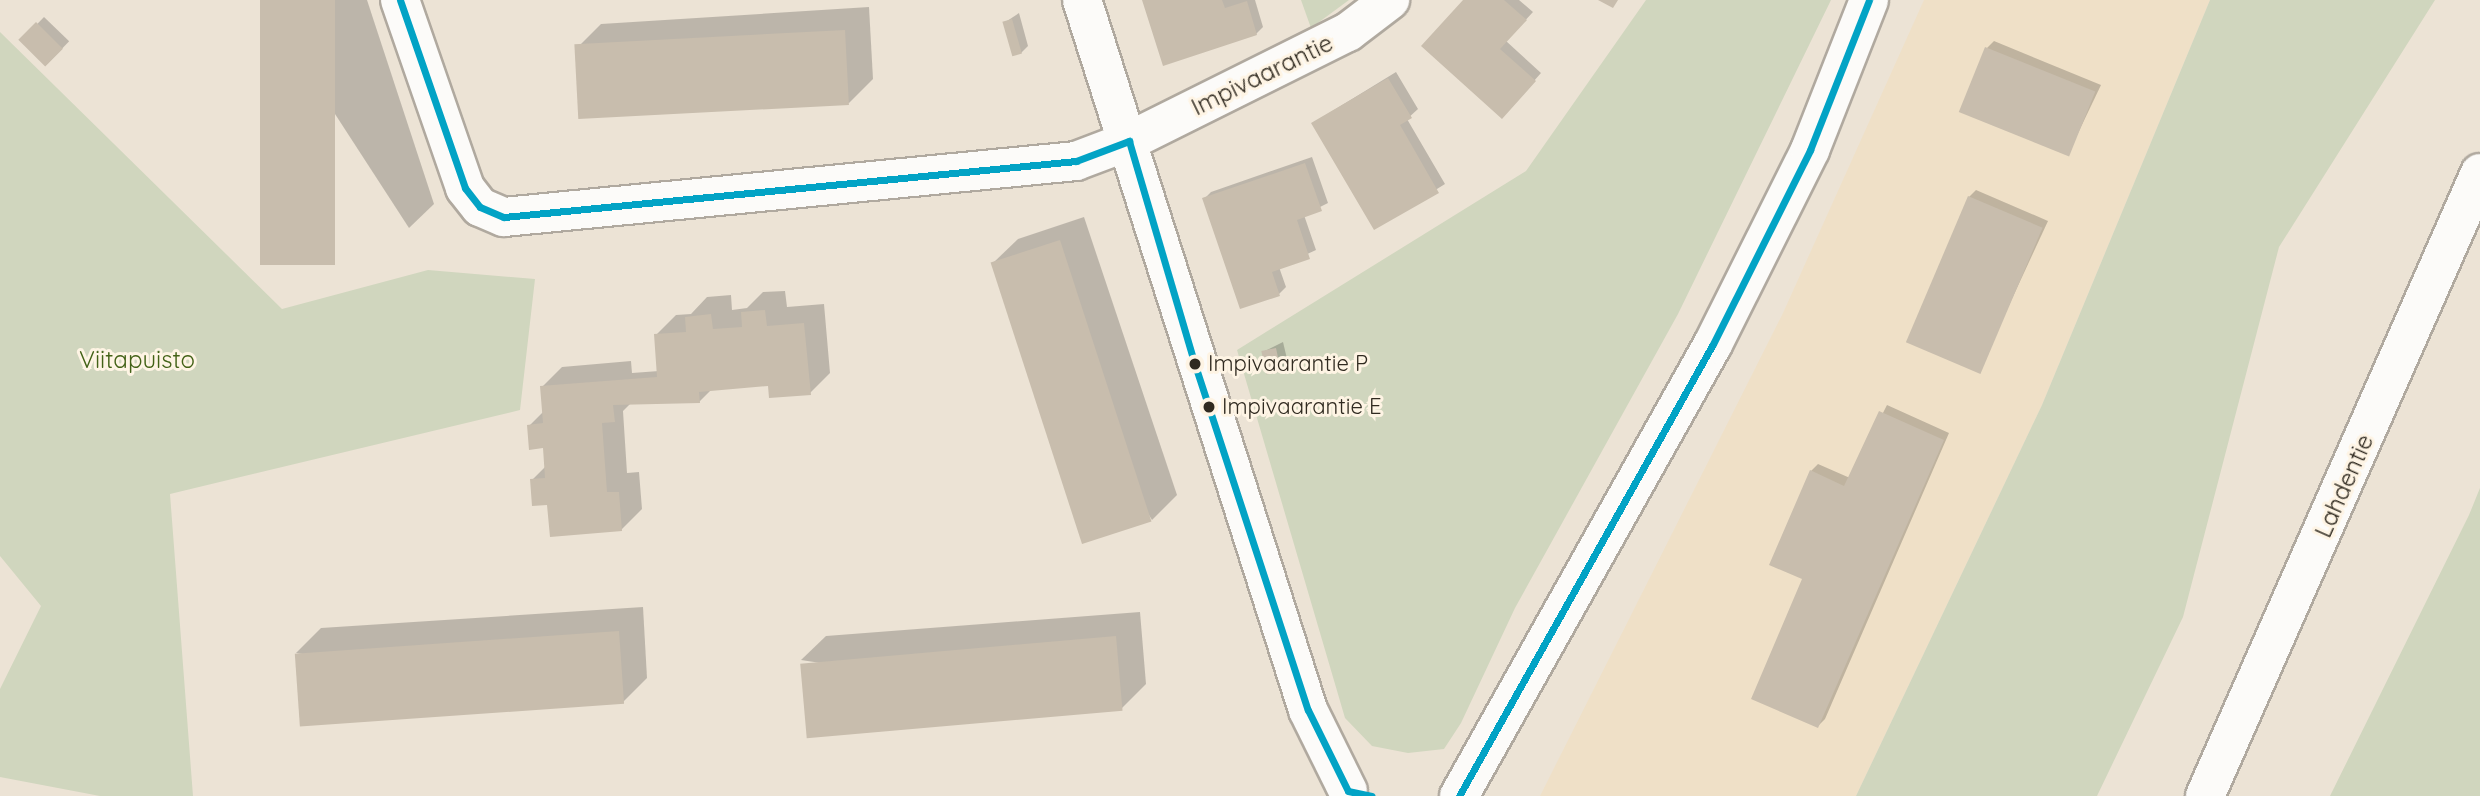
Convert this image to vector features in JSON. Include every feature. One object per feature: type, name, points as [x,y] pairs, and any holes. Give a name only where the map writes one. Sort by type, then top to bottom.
[{"type":"main road","name":"Impivaarantie","points":[[400,0],[465,188],[480,207],[504,217],[1076,162],[1129,141],[1348,33],[1390,0]]},
{"type":"main road","points":[[1082,0],[1129,141],[1194,362],[1308,710],[1346,795]]},
{"type":"main road","points":[[1459,796],[1713,344],[1810,150],[1868,0]]},
{"type":"main road","name":"Lahdentie","points":[[2205,796],[2480,173]]},
{"type":"shaded area","points":[[1924,0],[2210,0],[2042,405],[1856,796],[1540,796],[1783,313]]},
{"type":"green space","points":[[1301,0],[1349,0],[1311,28]]},
{"type":"green space","points":[[1646,0],[1831,0],[1678,314],[1515,608],[1461,723],[1444,749],[1408,753],[1372,746],[1345,718],[1237,350],[1526,171]]},
{"type":"green space","points":[[2210,0],[2435,0],[2279,247],[2183,617],[2097,796],[1856,796],[2042,405]]},
{"type":"green space","name":"Viitapuisto","points":[[0,32],[282,309],[428,270],[535,279],[520,410],[170,494],[193,796],[100,796],[0,777],[0,689],[41,606],[0,556]]},
{"type":"green space","points":[[2480,488],[2480,796],[2330,796],[2469,515]]},
{"type":"building","points":[[260,0],[335,0],[335,265],[260,265]]},
{"type":"building","points":[[1142,0],[1222,0],[1225,8],[1247,1],[1257,35],[1163,66]]},
{"type":"building","points":[[1463,0],[1504,0],[1527,20],[1500,49],[1536,81],[1502,119],[1421,46]]},
{"type":"building","points":[[1598,0],[1618,0],[1613,8]]},
{"type":"building","points":[[1012,19],[1022,54],[1012,56],[1002,22]]},
{"type":"building","points":[[36,22],[63,49],[45,67],[18,40]]},
{"type":"building","points":[[845,30],[849,105],[578,119],[574,44]]},
{"type":"building","points":[[1985,47],[2095,92],[2069,156],[1959,112]]},
{"type":"building","points":[[1388,78],[1412,118],[1400,125],[1439,193],[1374,230],[1311,123]]},
{"type":"building","points":[[1305,163],[1322,211],[1297,220],[1310,259],[1272,272],[1280,296],[1240,309],[1202,198]]},
{"type":"building","points":[[1968,196],[2043,228],[1980,374],[1906,342]]},
{"type":"building","points":[[1060,240],[1151,522],[1082,544],[991,263]]},
{"type":"building","points":[[765,310],[767,326],[804,323],[811,395],[769,398],[768,386],[699,392],[700,403],[613,405],[615,422],[602,423],[607,492],[619,492],[622,531],[550,537],[547,505],[532,506],[530,479],[545,478],[543,448],[529,450],[527,425],[543,423],[540,386],[657,377],[654,334],[686,332],[685,317],[711,314],[713,329],[742,327],[741,312]]},
{"type":"building","points":[[1276,348],[1281,371],[1266,375],[1261,351]]},
{"type":"building","points":[[1879,411],[1944,440],[1818,728],[1751,699],[1802,579],[1769,565],[1810,470],[1844,486]]},
{"type":"building","points":[[619,631],[624,704],[300,726],[295,654]]},
{"type":"building","points":[[1116,636],[1123,711],[807,738],[800,664]]},
{"type":"transit line","points":[[400,0],[465,188],[480,207],[504,217],[1076,161],[1129,141],[1194,362],[1308,710],[1348,791],[1371,796]]},
{"type":"transit line","points":[[1459,796],[1713,344],[1810,150],[1869,0]]},
{"type":"place","name":"Impivaarantie P","points":[[1195,364]]},
{"type":"place","name":"Impivaarantie E","points":[[1209,407]]}]
